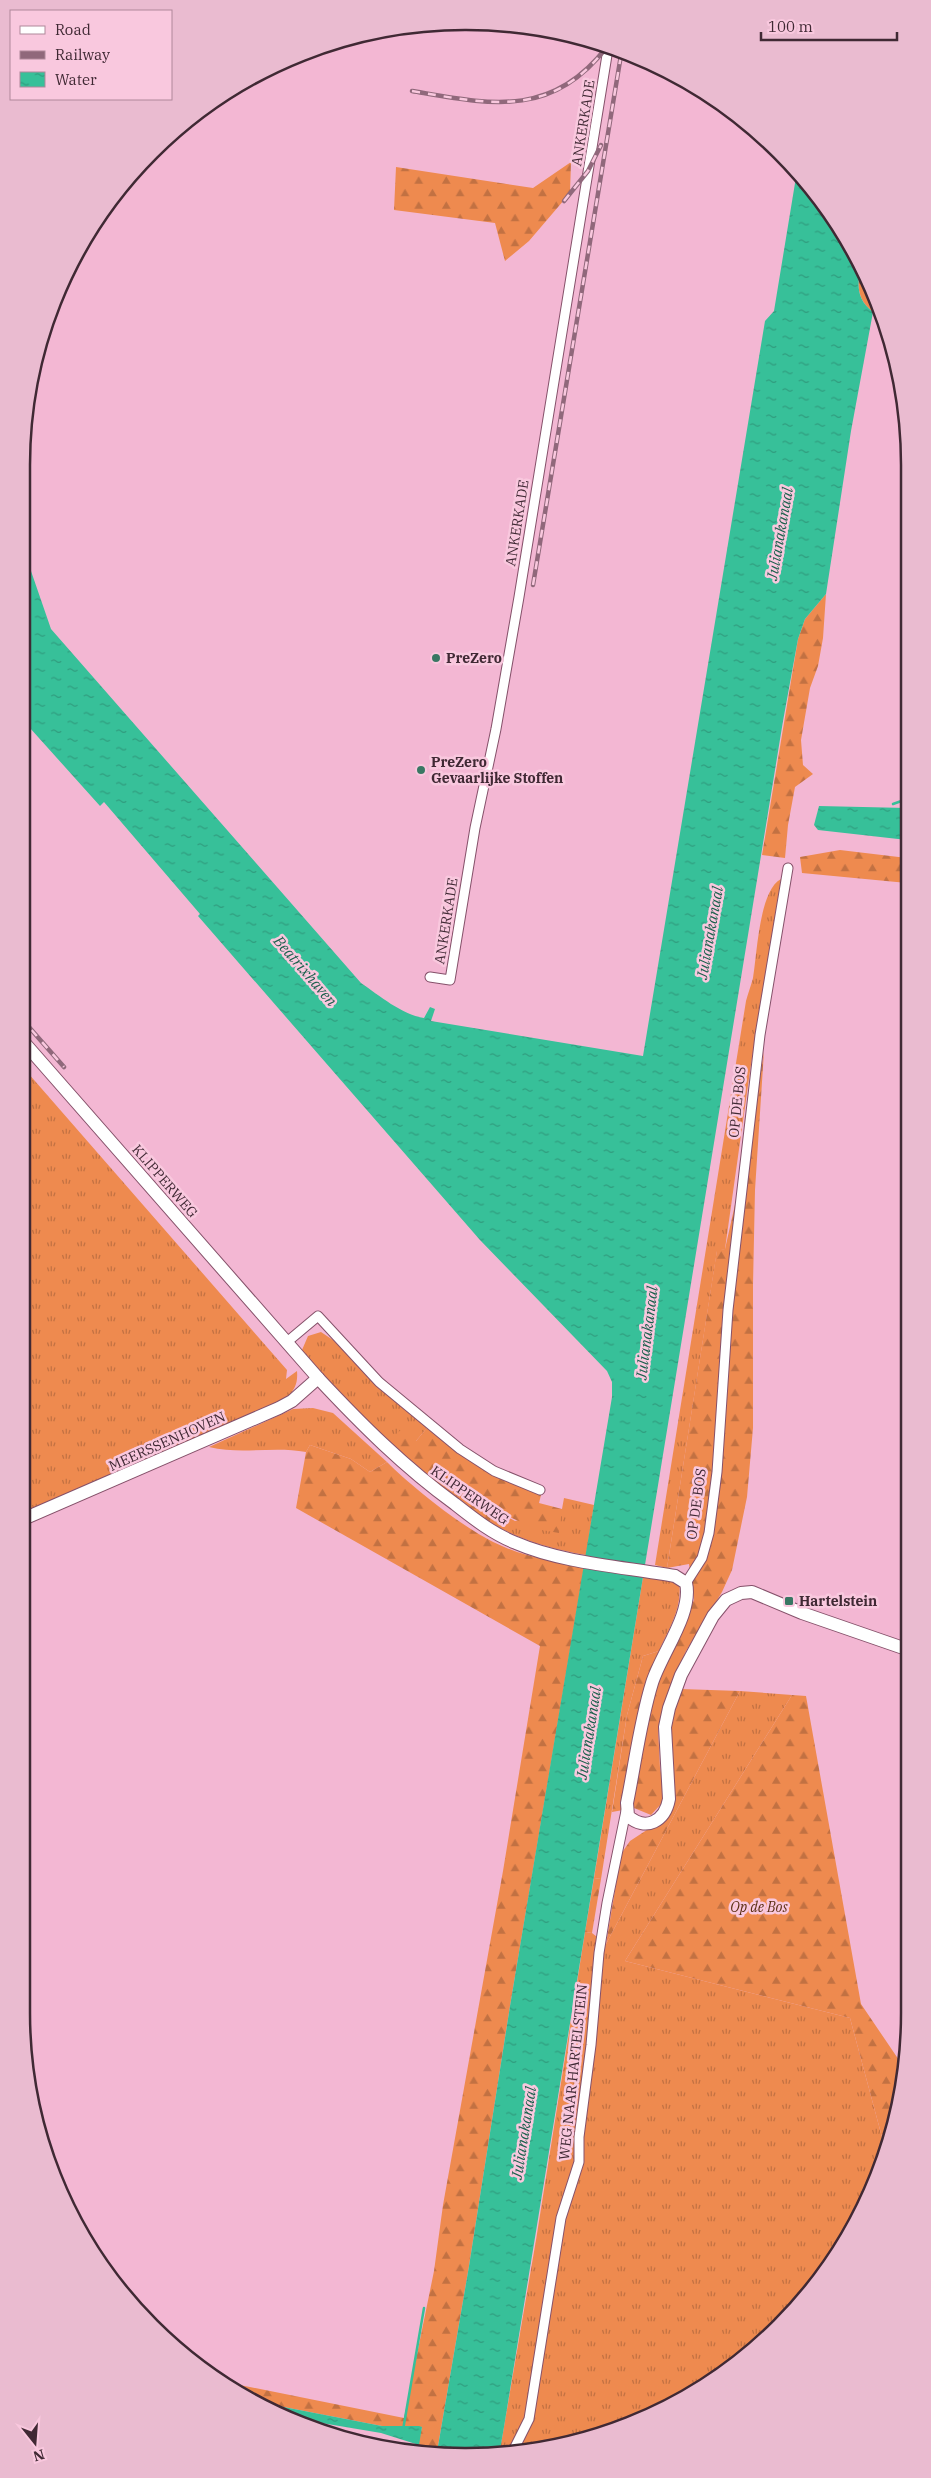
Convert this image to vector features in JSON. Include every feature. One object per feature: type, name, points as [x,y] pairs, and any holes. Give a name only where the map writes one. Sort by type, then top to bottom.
[{"type":"street","name":"ANKERKADE","points":[[430,977],[450,980],[475,828],[496,729],[520,597],[607,54]]},
{"type":"street","name":"OP DE BOS","points":[[626,1811],[652,1682],[688,1601],[686,1584],[702,1558],[709,1533],[716,1472],[728,1310],[760,1036],[788,868]]},
{"type":"street","name":"KLIPPERWEG","points":[[30,1049],[318,1378],[396,1457],[469,1515],[516,1543],[548,1554],[675,1576],[686,1584]]},
{"type":"street","points":[[286,1342],[318,1316],[379,1382],[460,1449],[494,1471],[540,1490]]},
{"type":"street","name":"MEERSSENHOVEN","points":[[30,1516],[278,1408],[292,1401],[318,1378]]},
{"type":"street","points":[[626,1811],[628,1816],[641,1824],[656,1821],[667,1810],[669,1799],[665,1727],[669,1708],[681,1675],[713,1616],[726,1600],[741,1593],[752,1592],[802,1613],[901,1647]]},
{"type":"street","name":"WEG NAAR HARTELSTEIN","points":[[516,2445],[529,2419],[561,2218],[579,2162],[579,2138],[591,2045],[599,1953],[626,1811]]},
{"type":"green space","points":[[571,162],[570,193],[529,241],[505,261],[495,223],[394,210],[396,167],[533,188]]},
{"type":"green space","points":[[859,280],[873,312],[863,302]]},
{"type":"green space","points":[[826,594],[823,638],[818,666],[810,688],[801,740],[803,765],[813,774],[795,787],[788,825],[785,858],[762,855],[798,639],[805,619]]},
{"type":"green space","points":[[840,850],[901,857],[901,882],[802,873],[800,857]]},
{"type":"green space","points":[[781,879],[750,1071],[725,1249],[717,1251],[667,1568],[655,1565],[746,1001],[753,978],[760,924],[764,909],[768,896]]},
{"type":"green space","points":[[764,1051],[755,1190],[753,1428],[747,1497],[732,1570],[722,1592],[686,1651],[670,1687],[658,1728],[660,1768],[664,1788],[663,1802],[651,1815],[634,1808],[612,1812],[627,1715],[643,1656],[659,1651],[678,1634],[694,1600],[689,1564],[667,1568],[717,1250],[725,1249],[752,1129]]},
{"type":"green space","points":[[30,1075],[287,1370],[286,1379],[297,1371],[295,1386],[287,1398],[30,1513]]},
{"type":"green space","points":[[321,1332],[333,1340],[373,1381],[427,1428],[416,1441],[386,1443],[306,1356],[302,1350],[308,1336]]},
{"type":"green space","points":[[313,1408],[333,1413],[387,1462],[370,1472],[351,1459],[310,1445],[306,1452],[294,1450],[233,1450],[209,1447],[293,1409]]},
{"type":"green space","points":[[427,1428],[454,1449],[494,1474],[541,1495],[539,1503],[562,1509],[559,1533],[536,1529],[501,1513],[493,1516],[489,1522],[430,1481],[386,1443],[402,1429],[416,1441]]},
{"type":"green space","points":[[310,1445],[351,1459],[370,1472],[387,1462],[442,1508],[473,1531],[488,1539],[522,1554],[584,1567],[438,2447],[418,2445],[422,2427],[382,2426],[280,2406],[240,2385],[404,2418],[434,2271],[443,2205],[503,1871],[540,1646],[296,1508],[306,1452]]},
{"type":"green space","points":[[564,1498],[594,1505],[586,1555],[536,1543],[512,1534],[489,1522],[498,1514],[515,1521],[562,1509]]},
{"type":"green space","points":[[643,1577],[679,1582],[679,1600],[674,1618],[659,1651],[643,1656],[627,1715],[601,1879],[594,1878]]},
{"type":"green space","points":[[681,1689],[740,1691],[606,1944],[621,1854],[630,1841],[662,1820],[672,1719]]},
{"type":"green space","points":[[740,1691],[792,1695],[625,1961],[850,2018],[882,2138],[868,2179],[843,2230],[811,2278],[793,2300],[753,2340],[731,2358],[683,2390],[632,2415],[605,2425],[550,2440],[501,2446],[536,2240],[585,1932],[592,1933],[606,1944]]},
{"type":"green space","name":"Op de Bos","points":[[792,1695],[806,1696],[861,2004],[898,2059],[893,2097],[882,2138],[850,2018],[625,1961]]},
{"type":"green space","points":[[594,1878],[601,1879],[592,1933],[585,1932]]},
{"type":"water","points":[[795,181],[811,200],[843,248],[859,280],[859,291],[863,302],[873,312],[851,431],[826,594],[805,619],[798,639],[783,721],[501,2446],[438,2447],[612,1397],[612,1382],[607,1371],[480,1240],[198,916],[200,914],[104,802],[100,806],[30,728],[30,568],[51,629],[361,983],[391,1004],[415,1016],[424,1018],[430,1007],[435,1009],[431,1021],[643,1056],[765,321],[774,311]]},
{"type":"water","points":[[819,806],[901,808],[901,839],[818,830],[814,825]]},
{"type":"water","points":[[280,2406],[382,2426],[422,2427],[419,2445],[381,2433],[320,2423]]},
{"type":"waterway","points":[[893,804],[901,801]]},
{"type":"waterway","points":[[403,2430],[424,2308]]},
{"type":"railway","points":[[412,91],[467,100],[517,101],[541,96],[563,86],[585,71],[602,52]]},
{"type":"railway","points":[[533,585],[620,59]]},
{"type":"railway","points":[[564,201],[588,171],[601,145]]},
{"type":"railway","points":[[30,1028],[64,1067]]},
{"type":"place","name":"PreZero","points":[[436,658]]},
{"type":"place","name":"PreZero Gevaarlijke Stoffen","points":[[421,770]]},
{"type":"place","name":"Hartelstein","points":[[789,1601]]},
{"type":"water label","name":"Julianakanaal","points":[[780,534]]},
{"type":"water label","name":"Julianakanaal","points":[[710,933]]},
{"type":"water label","name":"Beatrixhaven","points":[[305,971]]},
{"type":"water label","name":"Julianakanaal","points":[[647,1333]]},
{"type":"water label","name":"Julianakanaal","points":[[589,1733]]},
{"type":"water label","name":"Julianakanaal","points":[[524,2133]]}]
